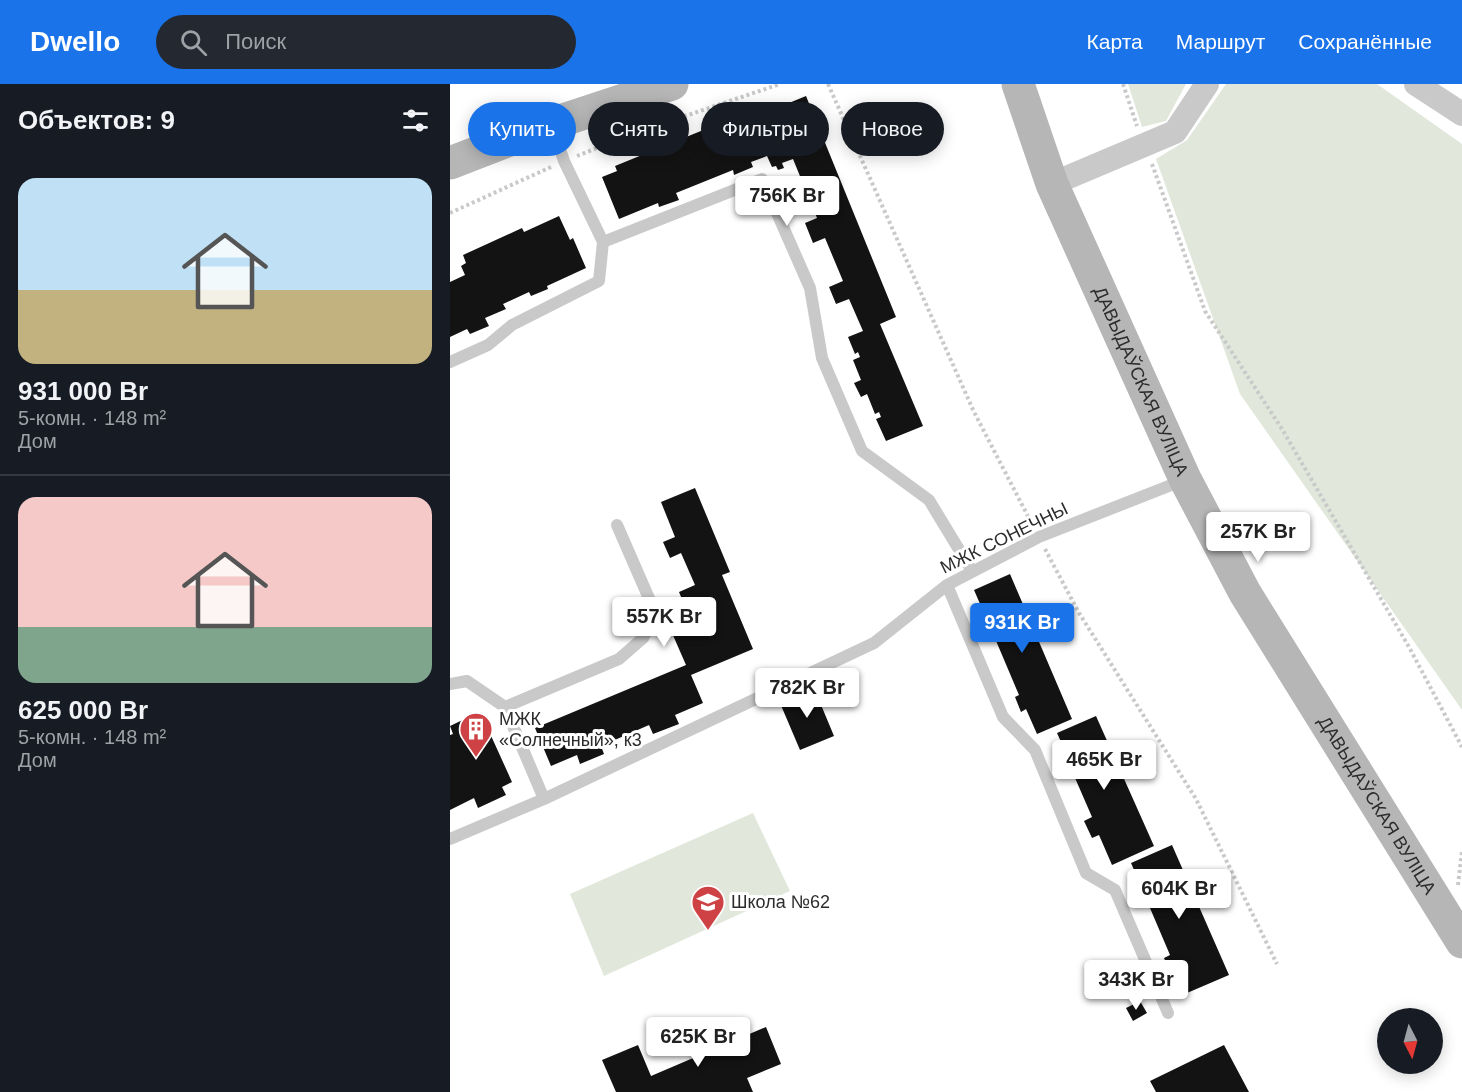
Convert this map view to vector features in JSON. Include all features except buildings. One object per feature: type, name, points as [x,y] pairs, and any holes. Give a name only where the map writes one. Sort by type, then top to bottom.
[{"type":"street","points":[[576,116],[672,84]]},
{"type":"street","name":"ДАВЫДАЎСКАЯ ВУЛІЦА","points":[[1018,84],[1052,184],[1185,479],[1245,593],[1462,942]]},
{"type":"street","points":[[1052,184],[1175,132],[1207,84]]},
{"type":"street","points":[[1416,84],[1462,114]]},
{"type":"street","points":[[450,163],[468,156]]},
{"type":"lane","points":[[450,362],[488,345],[512,325],[599,281],[603,242],[562,156]]},
{"type":"lane","points":[[603,242],[762,179],[810,288],[822,358],[862,451],[929,500],[972,571]]},
{"type":"lane","name":"МЖК СОНЕЧНЫ","points":[[450,839],[544,799],[874,643],[947,585],[1039,537],[1185,479]]},
{"type":"lane","points":[[505,707],[619,659],[643,638],[651,622],[651,603],[617,525]]},
{"type":"lane","points":[[947,585],[1003,717],[1035,750],[1086,873],[1115,890],[1168,1012]]},
{"type":"lane","points":[[450,684],[467,681],[505,707],[544,799]]},
{"type":"path","points":[[450,213],[564,161],[635,133],[780,84]]},
{"type":"path","points":[[1124,84],[1144,146],[1205,312],[1282,429],[1409,647],[1462,747]]},
{"type":"path","points":[[1457,890],[1462,851]]},
{"type":"shaded area","points":[[1128,84],[1186,84],[1166,121],[1142,127]]},
{"type":"shaded area","points":[[1226,84],[1377,84],[1462,144],[1462,710],[1240,394],[1156,159],[1187,140]]},
{"type":"shaded area","points":[[753,813],[790,891],[604,976],[570,894]]},
{"type":"place","name":"МЖК «Солнечный», к3","points":[[476,758]]},
{"type":"place","name":"Школа №62","points":[[708,931]]}]
